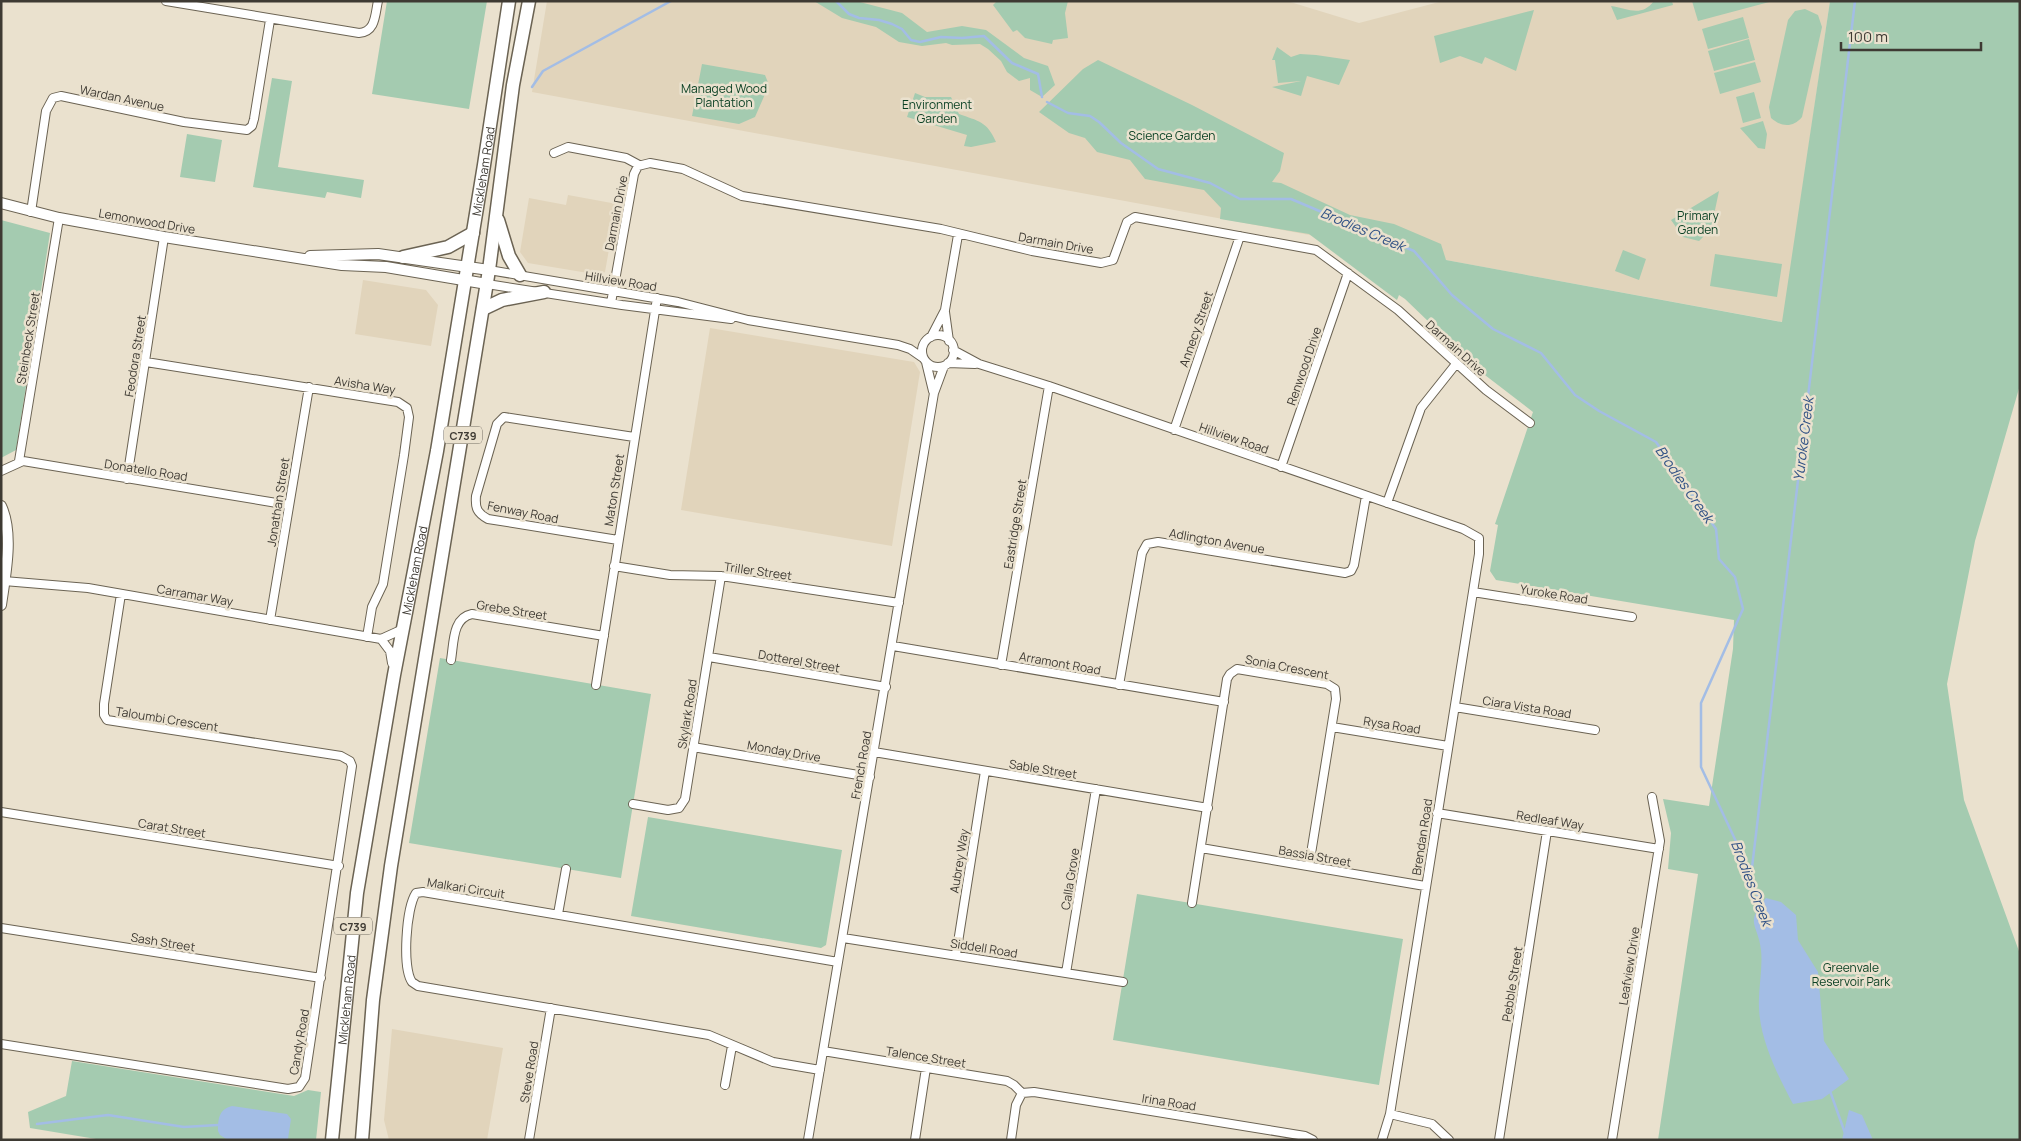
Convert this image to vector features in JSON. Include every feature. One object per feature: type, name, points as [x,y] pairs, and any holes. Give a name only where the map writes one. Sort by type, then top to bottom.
[{"type":"main road","name":"Mickleham Road","points":[[332,1140],[357,893],[394,675],[425,520],[466,280],[509,1]]},
{"type":"main road","name":"Mickleham Road","points":[[362,1140],[373,1000],[391,866],[487,284],[514,85],[529,1]]},
{"type":"main road","points":[[497,216],[509,256],[520,275]]},
{"type":"main road","points":[[403,257],[448,247],[473,233]]},
{"type":"main road","points":[[483,309],[502,300],[544,292]]},
{"type":"main road","points":[[364,1101],[371,1140]]},
{"type":"street","points":[[166,1],[270,20],[359,33],[367,32],[374,24],[378,1]]},
{"type":"street","name":"Wardan Avenue","points":[[31,212],[46,111],[53,98],[60,96],[184,122],[244,131],[250,129],[253,123],[270,20]]},
{"type":"street","points":[[554,153],[568,147],[630,159],[640,164]]},
{"type":"street","name":"Darmain Drive","points":[[611,303],[634,174],[640,164],[650,162],[682,169],[742,196],[942,230],[1032,251],[1101,263],[1113,260],[1127,222],[1135,217],[1316,250],[1398,310],[1456,364],[1530,423]]},
{"type":"street","name":"Lemonwood Drive","points":[[1,203],[58,218],[164,237],[342,265],[386,267],[487,284]]},
{"type":"street","name":"Steinbeck Street","points":[[19,461],[58,218]]},
{"type":"street","points":[[945,310],[949,341],[953,350],[946,364],[934,367],[924,360],[924,343],[932,337],[945,310],[958,235]]},
{"type":"street","name":"Annecy Street","points":[[1174,430],[1240,236]]},
{"type":"street","name":"Feodora Street","points":[[127,478],[164,237]]},
{"type":"street","name":"Lemonwood Drive","points":[[289,256],[362,253],[489,270]]},
{"type":"street","name":"Hillview Road","points":[[489,270],[657,298],[748,320]]},
{"type":"street","name":"Renwood Drive","points":[[1281,466],[1348,273]]},
{"type":"street","name":"Hillview Road","points":[[487,284],[656,310],[748,320],[898,345],[910,349],[924,360]]},
{"type":"street","name":"Maton Street","points":[[596,685],[657,298]]},
{"type":"street","points":[[932,337],[941,336],[949,341]]},
{"type":"street","name":"Hillview Road","points":[[898,345],[924,343]]},
{"type":"street","name":"Hillview Road","points":[[953,350],[979,364],[1049,386],[1472,532],[1479,538]]},
{"type":"street","name":"French Road","points":[[924,360],[931,375],[934,393]]},
{"type":"street","name":"Avisha Way","points":[[146,362],[309,387],[398,402],[405,405],[409,411],[404,455],[382,584],[372,607],[367,636]]},
{"type":"street","name":"Hillview Road","points":[[946,364],[979,364]]},
{"type":"street","name":"French Road","points":[[808,1140],[886,687],[934,393],[946,364]]},
{"type":"street","points":[[1387,503],[1421,408],[1456,364]]},
{"type":"street","name":"Eastridge Street","points":[[1001,665],[1049,386]]},
{"type":"street","name":"Jonathan Street","points":[[270,620],[309,387]]},
{"type":"street","name":"Fenway Road","points":[[618,540],[488,519],[479,515],[475,507],[476,496],[497,424],[504,417],[634,437]]},
{"type":"street","points":[[1,470],[19,461]]},
{"type":"street","name":"Donatello Road","points":[[19,461],[289,505]]},
{"type":"street","name":"Adlington Avenue","points":[[1120,685],[1142,553],[1147,544],[1158,542],[1346,573],[1351,571],[1354,565],[1366,496]]},
{"type":"street","points":[[1,506],[6,524],[7,538],[1,605]]},
{"type":"street","name":"Brendan Road","points":[[1382,1140],[1390,1114],[1480,548],[1479,538]]},
{"type":"street","name":"Triller Street","points":[[614,566],[670,575],[721,576],[899,603]]},
{"type":"street","name":"Skylark Road","points":[[633,804],[668,810],[679,808],[685,799],[721,576]]},
{"type":"street","name":"Carramar Way","points":[[4,581],[74,586],[381,638]]},
{"type":"street","name":"Yuroke Road","points":[[1473,592],[1632,618]]},
{"type":"street","name":"Taloumbi Crescent","points":[[121,594],[104,704],[104,715],[107,720],[341,756],[350,761]]},
{"type":"street","name":"Grebe Street","points":[[451,660],[460,619],[472,614],[604,636]]},
{"type":"street","points":[[394,675],[392,655],[381,638],[403,628]]},
{"type":"street","name":"Arramont Road","points":[[892,646],[1224,702]]},
{"type":"street","name":"Dotterel Street","points":[[709,657],[886,687]]},
{"type":"street","name":"Sonia Crescent","points":[[1192,903],[1227,680],[1230,674],[1237,669],[1327,684],[1332,686],[1336,695],[1309,866]]},
{"type":"street","name":"Ciara Vista Road","points":[[1455,707],[1595,730]]},
{"type":"street","name":"Rysa Road","points":[[1332,726],[1448,746]]},
{"type":"street","name":"Monday Drive","points":[[694,747],[870,777]]},
{"type":"street","name":"Sable Street","points":[[874,752],[1208,808]]},
{"type":"street","name":"Candy Road","points":[[1,1044],[292,1090],[299,1087],[305,1078],[339,866],[353,771],[350,761]]},
{"type":"street","name":"Aubrey Way","points":[[956,955],[986,771]]},
{"type":"street","name":"Calla Grove","points":[[1066,973],[1096,790]]},
{"type":"street","name":"Leafview Drive","points":[[1612,1140],[1659,849],[1659,827],[1652,797]]},
{"type":"street","name":"Carat Street","points":[[1,812],[339,866]]},
{"type":"street","name":"Redleaf Way","points":[[1437,813],[1659,849]]},
{"type":"street","name":"Pebble Street","points":[[1499,1140],[1547,831]]},
{"type":"street","name":"Bassia Street","points":[[1201,848],[1425,886]]},
{"type":"street","points":[[558,914],[566,869]]},
{"type":"street","name":"Malkari Circuit","points":[[820,1070],[773,1062],[709,1035],[418,986],[408,977],[407,945],[411,905],[416,893],[423,892],[838,962]]},
{"type":"street","name":"Sash Street","points":[[1,928],[321,978]]},
{"type":"street","name":"Siddell Road","points":[[843,938],[1123,982]]},
{"type":"street","name":"Steve Road","points":[[530,1140],[551,1008]]},
{"type":"street","points":[[724,1085],[732,1046]]},
{"type":"street","name":"Talence Street","points":[[823,1051],[1007,1081],[1022,1093]]},
{"type":"street","points":[[915,1140],[926,1068]]},
{"type":"street","points":[[1011,1140],[1016,1105],[1022,1093]]},
{"type":"street","name":"Irina Road","points":[[1022,1093],[1053,1094],[1305,1136],[1313,1140]]},
{"type":"street","points":[[1390,1114],[1432,1124],[1449,1140]]},
{"type":"shaded area","points":[[547,1],[1287,1],[1359,23],[1443,1],[1830,1],[1783,322],[532,92]]},
{"type":"shaded area","points":[[568,195],[617,204],[605,272],[600,275],[528,263],[520,252],[529,198],[566,205]]},
{"type":"shaded area","points":[[363,280],[426,290],[438,305],[431,346],[355,334]]},
{"type":"shaded area","points":[[710,328],[914,362],[920,372],[892,546],[681,510]]},
{"type":"shaded area","points":[[392,1029],[503,1048],[487,1140],[389,1140],[384,1120]]},
{"type":"green space","points":[[387,1],[487,1],[469,109],[372,94]]},
{"type":"green space","points":[[814,1],[856,1],[902,13],[927,32],[962,26],[986,30],[1024,58],[1048,66],[1055,85],[1042,97],[1030,90],[1030,78],[1019,81],[1007,72],[1001,61],[980,44],[952,45],[946,43],[922,46],[899,42],[876,27],[842,18]]},
{"type":"green space","points":[[997,1],[1068,1],[1065,13],[1068,38],[1053,40],[1052,44],[1025,38],[1017,30],[1013,32],[993,5]]},
{"type":"green space","points":[[1654,1],[1672,1],[1673,5],[1617,20],[1611,6],[1639,11]]},
{"type":"green space","points":[[1692,1],[1773,1],[1698,21]]},
{"type":"green space","name":"Greenvale Reservoir Park","points":[[1830,1],[2020,1],[2020,385],[1975,541],[1947,684],[1964,800],[2020,954],[2020,1140],[1658,1140],[1698,874],[1668,869],[1671,833],[1663,799],[1709,806],[1733,649],[1734,620],[1496,580],[1490,571],[1498,525],[1495,524],[1533,412],[1481,372],[1405,299],[1399,295],[1397,300],[1309,234],[1220,219],[1221,208],[1204,190],[1145,179],[1130,160],[1097,152],[1085,138],[1069,133],[1039,112],[1083,69],[1098,60],[1192,105],[1284,153],[1280,171],[1272,182],[1281,183],[1350,215],[1394,224],[1441,244],[1446,260],[1782,322]]},
{"type":"green space","points":[[1805,9],[1818,15],[1822,27],[1802,117],[1791,125],[1783,125],[1771,118],[1769,107],[1788,20],[1795,11]]},
{"type":"green space","points":[[1534,10],[1516,71],[1485,57],[1482,64],[1460,56],[1440,63],[1434,36]]},
{"type":"green space","points":[[1743,17],[1749,38],[1708,49],[1702,29]]},
{"type":"green space","points":[[1749,39],[1755,60],[1714,71],[1708,51]]},
{"type":"green space","points":[[1277,47],[1291,57],[1300,54],[1350,60],[1339,85],[1307,76],[1301,96],[1272,87],[1301,81],[1278,83],[1275,60],[1272,60]]},
{"type":"green space","points":[[1755,62],[1761,82],[1720,94],[1714,73]]},
{"type":"green space","name":"Managed Wood Plantation","points":[[702,64],[765,75],[769,85],[755,117],[739,124],[692,116]]},
{"type":"green space","points":[[272,78],[292,81],[278,167],[364,180],[361,198],[327,192],[325,198],[253,187]]},
{"type":"green space","points":[[1754,92],[1761,118],[1743,123],[1736,97]]},
{"type":"green space","name":"Environment Garden","points":[[915,93],[925,97],[951,97],[959,114],[977,120],[985,126],[996,142],[971,147],[964,146],[967,135],[907,117]]},
{"type":"green space","points":[[1763,121],[1767,134],[1765,149],[1758,148],[1740,128]]},
{"type":"green space","points":[[187,134],[222,140],[215,182],[180,177]]},
{"type":"green space","name":"Primary Garden","points":[[1719,191],[1711,229],[1699,241],[1683,237],[1671,220]]},
{"type":"green space","points":[[1,220],[50,233],[16,450],[1,458]]},
{"type":"green space","points":[[1623,250],[1646,259],[1639,280],[1615,271]]},
{"type":"green space","points":[[1715,254],[1782,264],[1777,297],[1710,286]]},
{"type":"green space","points":[[440,658],[651,694],[621,878],[409,843]]},
{"type":"green space","points":[[648,817],[842,850],[826,945],[821,948],[631,916]]},
{"type":"green space","points":[[1137,894],[1403,939],[1379,1085],[1113,1040]]},
{"type":"green space","points":[[72,1061],[294,1096],[308,1090],[321,1092],[316,1140],[102,1140],[30,1128],[28,1112],[66,1096]]},
{"type":"water","points":[[1766,898],[1781,902],[1796,915],[1798,940],[1818,972],[1824,1041],[1849,1079],[1822,1099],[1793,1104],[1766,1045],[1759,1008],[1761,950],[1754,919],[1759,907]]},
{"type":"water","points":[[232,1106],[287,1114],[291,1119],[288,1139],[228,1140],[220,1135],[218,1122],[224,1109]]},
{"type":"water","points":[[1849,1110],[1862,1115],[1873,1140],[1842,1140]]},
{"type":"waterway","points":[[532,87],[543,71],[671,1]]},
{"type":"waterway","name":"Yuroke Creek","points":[[836,1],[849,14],[859,18],[879,20],[902,29],[911,40],[920,42],[941,37],[984,36],[1012,63],[1038,74],[1042,97]]},
{"type":"waterway","name":"Yuroke Creek","points":[[1751,876],[1855,1]]},
{"type":"waterway","name":"Brodies Creek","points":[[1047,102],[1068,113],[1090,116],[1121,143],[1158,169],[1210,183],[1240,199],[1291,199],[1414,251],[1452,295],[1493,329],[1541,353],[1575,395],[1599,411],[1656,442],[1716,529],[1719,559],[1735,577],[1743,609],[1701,703],[1701,767],[1741,852],[1762,908]]},
{"type":"waterway","name":"Brodies Creek","points":[[1830,1091],[1845,1133]]},
{"type":"waterway","points":[[37,1124],[108,1115],[184,1127],[218,1125]]},
{"type":"park label","name":"Science Garden","points":[[1172,135]]}]
